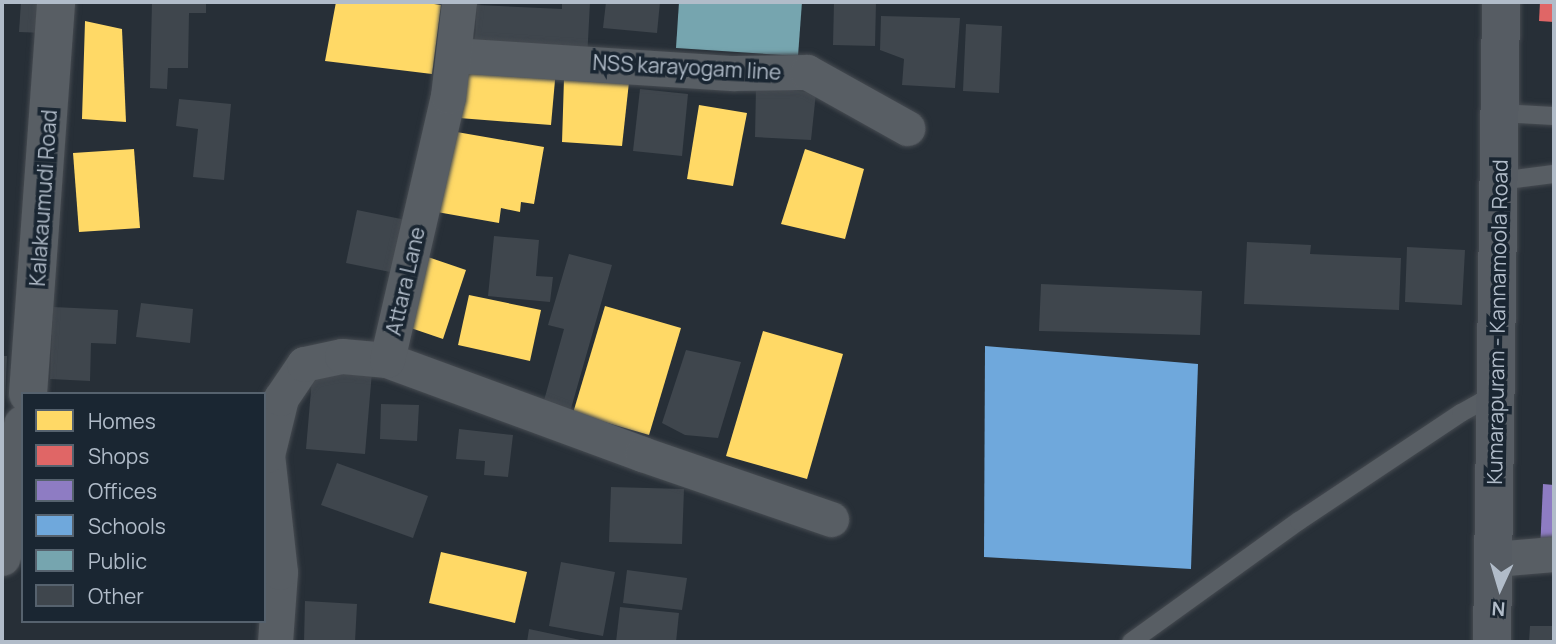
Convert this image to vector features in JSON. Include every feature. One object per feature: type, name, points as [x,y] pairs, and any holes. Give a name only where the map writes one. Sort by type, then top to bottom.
[{"type":"main road","name":"Kumarapuram - Kannamoola Road","points":[[1492,642],[1501,2]]},
{"type":"street","name":"Kalakaumudi Road","points":[[28,392],[56,2]]},
{"type":"street","name":"Attara Lane","points":[[275,642],[280,572],[267,455],[281,398],[304,364],[342,356],[387,360],[448,96],[459,2]]},
{"type":"street","name":"NSS karayogam line","points":[[453,55],[734,73],[807,72],[907,128]]},
{"type":"street","points":[[387,360],[642,454],[831,519]]},
{"type":"street","points":[[2,557],[21,438]]},
{"type":"street","points":[[1494,559],[1554,554]]},
{"type":"lane","points":[[1500,113],[1554,116]]},
{"type":"lane","points":[[1499,181],[1554,174]]},
{"type":"lane","points":[[1131,642],[1299,521],[1461,413],[1497,393]]},
{"type":"building: Homes","points":[[336,2],[420,2],[441,5],[432,74],[325,61]]},
{"type":"building: Homes","points":[[85,21],[122,29],[126,122],[82,119]]},
{"type":"building: Homes","points":[[463,61],[556,69],[551,125],[459,118]]},
{"type":"building: Homes","points":[[564,78],[629,82],[622,146],[562,142]]},
{"type":"building: Homes","points":[[699,105],[747,113],[733,186],[687,179]]},
{"type":"building: Homes","points":[[451,131],[544,147],[534,204],[521,202],[520,212],[501,208],[499,223],[437,212]]},
{"type":"building: Homes","points":[[134,149],[140,228],[79,232],[73,153]]},
{"type":"building: Homes","points":[[805,149],[864,169],[845,239],[781,224]]},
{"type":"building: Homes","points":[[425,256],[466,270],[443,339],[402,325]]},
{"type":"building: Homes","points":[[469,295],[541,310],[530,361],[458,345]]},
{"type":"building: Homes","points":[[605,306],[681,328],[649,435],[573,413]]},
{"type":"building: Homes","points":[[763,331],[843,354],[807,479],[726,456]]},
{"type":"building: Homes","points":[[441,552],[527,572],[515,623],[429,603]]},
{"type":"building: Shops","points":[[1540,2],[1554,2],[1554,22],[1539,21]]},
{"type":"building: Offices","points":[[1543,484],[1554,485],[1554,552],[1540,551]]},
{"type":"building: Schools","points":[[985,346],[1198,364],[1191,569],[984,557]]},
{"type":"building: Public","points":[[679,2],[802,2],[798,56],[676,48]]},
{"type":"building: Other","points":[[21,2],[47,2],[45,33],[19,32]]},
{"type":"building: Other","points":[[152,2],[206,2],[206,13],[189,13],[188,68],[168,68],[167,89],[150,88]]},
{"type":"building: Other","points":[[562,2],[590,2],[587,60],[474,53],[477,5],[562,9]]},
{"type":"building: Other","points":[[606,2],[660,2],[657,33],[603,28]]},
{"type":"building: Other","points":[[834,2],[876,2],[875,46],[833,45]]},
{"type":"building: Other","points":[[881,16],[960,18],[955,88],[902,85],[904,59],[880,50]]},
{"type":"building: Other","points":[[966,24],[1002,26],[999,93],[963,91]]},
{"type":"building: Other","points":[[756,86],[816,93],[811,140],[755,137]]},
{"type":"building: Other","points":[[640,89],[688,94],[682,156],[633,151]]},
{"type":"building: Other","points":[[179,99],[231,104],[224,180],[193,177],[198,129],[176,126]]},
{"type":"building: Other","points":[[357,210],[406,220],[395,273],[346,263]]},
{"type":"building: Other","points":[[494,236],[539,240],[536,276],[553,277],[550,302],[488,296]]},
{"type":"building: Other","points":[[1247,242],[1311,245],[1310,254],[1401,258],[1399,310],[1244,304]]},
{"type":"building: Other","points":[[1407,247],[1465,250],[1462,305],[1405,302]]},
{"type":"building: Other","points":[[569,254],[612,265],[570,412],[543,404],[564,329],[548,325]]},
{"type":"building: Other","points":[[1041,284],[1202,291],[1200,335],[1039,331]]},
{"type":"building: Other","points":[[141,303],[193,309],[190,343],[136,337]]},
{"type":"building: Other","points":[[53,307],[118,310],[116,344],[91,343],[90,381],[50,379]]},
{"type":"building: Other","points":[[686,350],[741,362],[718,438],[685,435],[662,423]]},
{"type":"building: Other","points":[[2,356],[7,356],[4,425],[2,425]]},
{"type":"building: Other","points":[[313,367],[372,372],[365,454],[306,449]]},
{"type":"building: Other","points":[[381,404],[419,405],[417,441],[380,439]]},
{"type":"building: Other","points":[[459,429],[513,435],[508,477],[484,475],[485,461],[456,459]]},
{"type":"building: Other","points":[[337,463],[428,496],[413,538],[321,505]]},
{"type":"building: Other","points":[[611,487],[684,489],[682,544],[609,542]]},
{"type":"building: Other","points":[[561,562],[615,572],[603,636],[549,626]]},
{"type":"building: Other","points":[[627,570],[687,578],[682,610],[623,603]]},
{"type":"building: Other","points":[[305,601],[357,604],[355,642],[304,642]]},
{"type":"building: Other","points":[[620,607],[679,613],[676,642],[616,642]]},
{"type":"building: Other","points":[[1530,626],[1554,626],[1554,642],[1529,642]]},
{"type":"building: Other","points":[[529,629],[585,641],[585,642],[527,642]]}]
